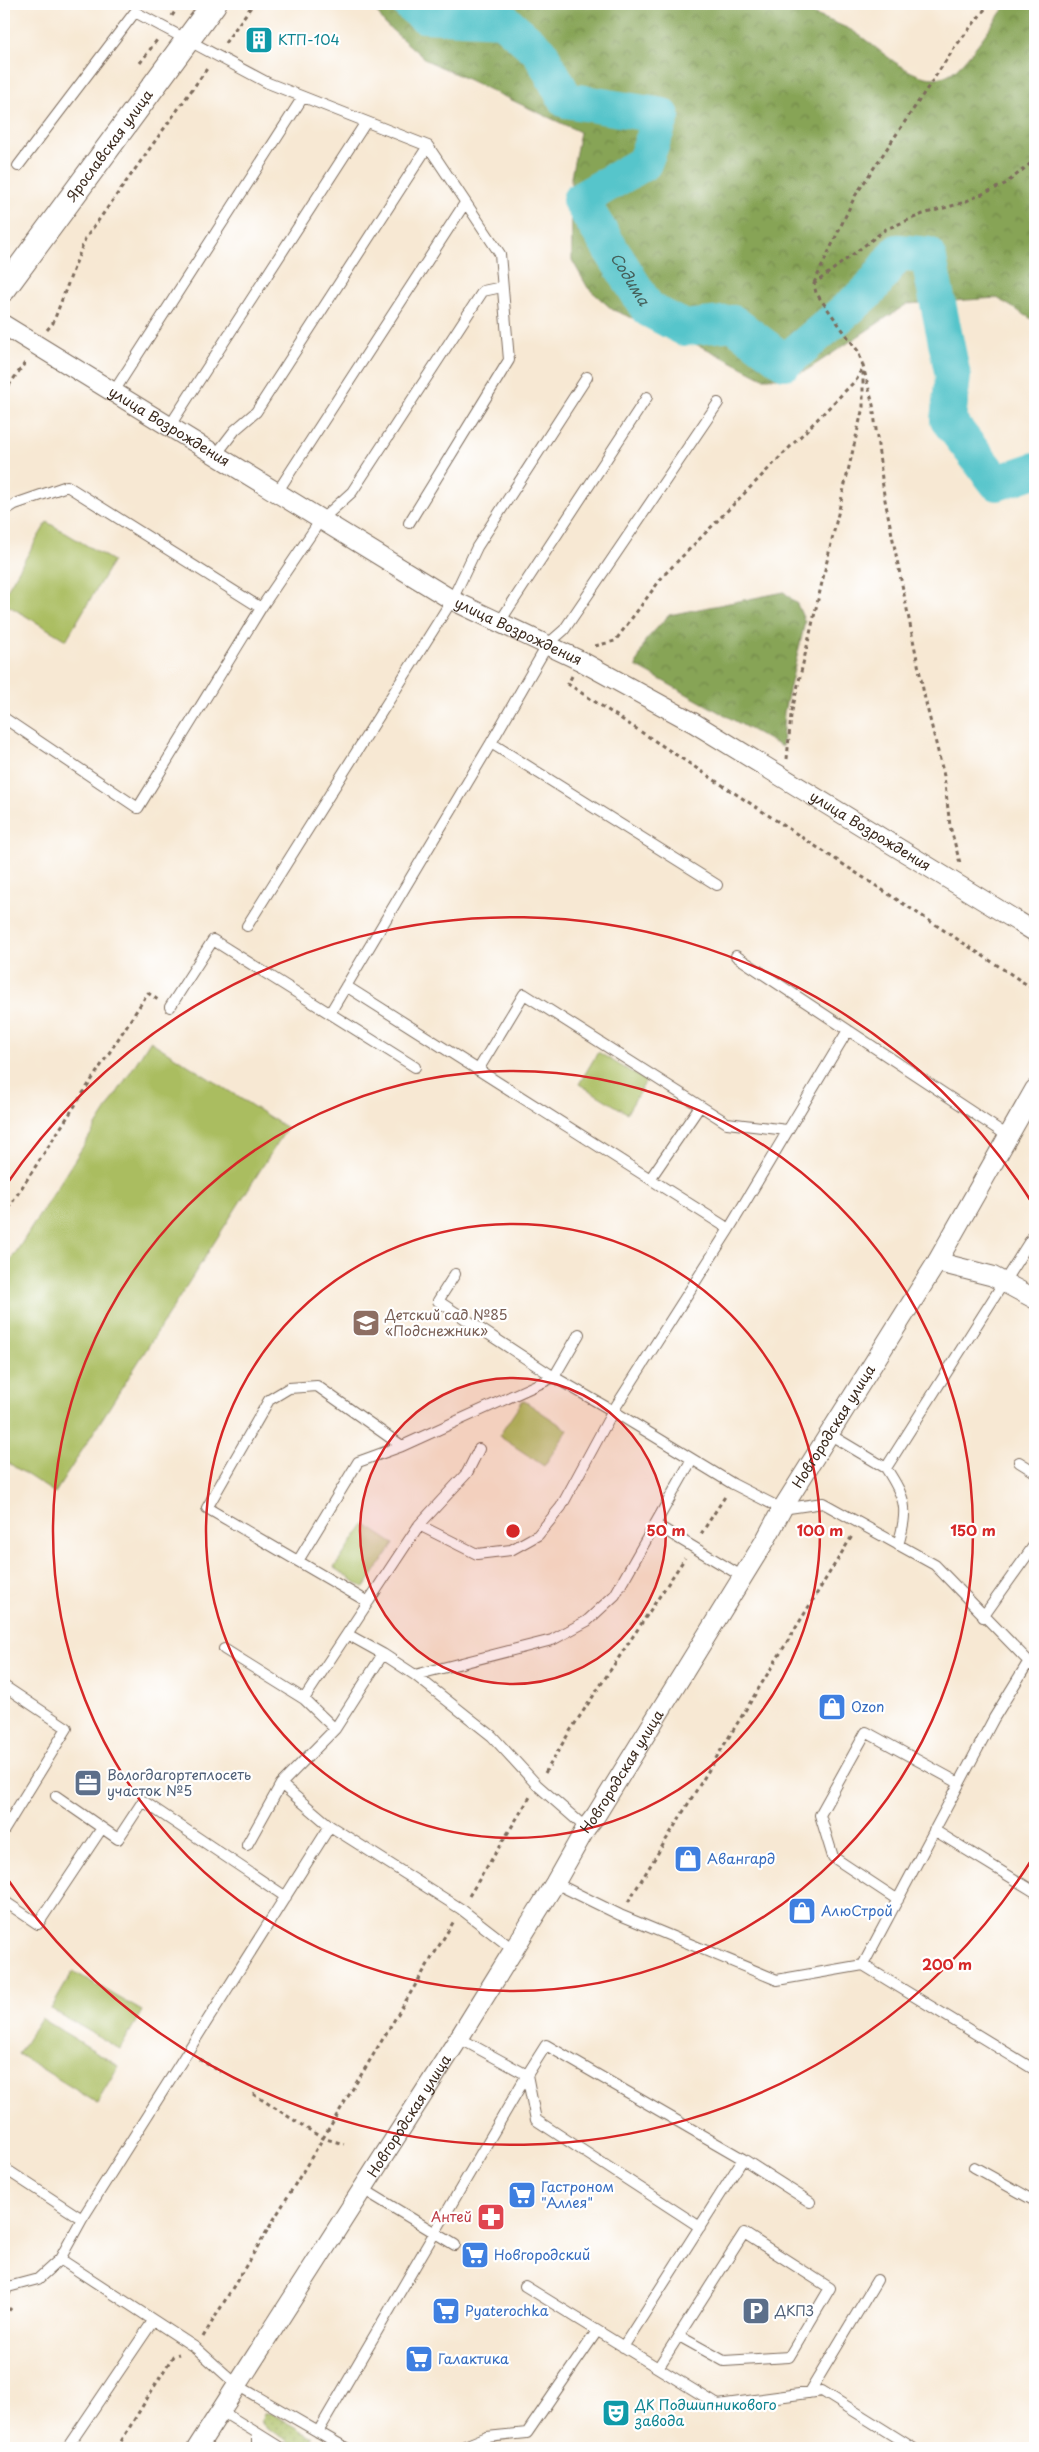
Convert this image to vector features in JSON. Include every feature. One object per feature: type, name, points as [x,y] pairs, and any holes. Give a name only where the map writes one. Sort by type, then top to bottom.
[{"type":"street","name":"Ярославская улица","points":[[4,288],[214,4]]},
{"type":"street","name":"улица Возрождения","points":[[4,325],[276,494],[452,600],[548,644],[694,723],[1035,932]]},
{"type":"street","name":"Новгородская улица","points":[[196,2448],[514,1950],[586,1828],[596,1815],[742,1577],[782,1508],[937,1262],[1035,1089]]},
{"type":"street","points":[[937,1262],[992,1276],[1035,1299]]},
{"type":"lane","points":[[18,166],[135,12],[268,83],[428,146],[500,254],[509,360],[409,523]]},
{"type":"lane","points":[[113,393],[303,97]]},
{"type":"lane","points":[[169,427],[366,122]]},
{"type":"lane","points":[[215,456],[235,430],[256,412],[428,146]]},
{"type":"lane","points":[[276,494],[465,203]]},
{"type":"lane","points":[[4,718],[138,808],[261,608],[320,521],[352,492],[483,291],[502,287]]},
{"type":"lane","points":[[247,926],[452,600],[478,547],[587,378]]},
{"type":"lane","points":[[499,623],[647,397]]},
{"type":"lane","points":[[330,1013],[548,644],[564,630],[718,403]]},
{"type":"lane","points":[[4,511],[16,504],[67,486],[261,608]]},
{"type":"lane","points":[[491,743],[717,885]]},
{"type":"lane","points":[[170,1007],[213,940],[414,1067]]},
{"type":"lane","points":[[736,956],[1008,1136]]},
{"type":"lane","points":[[346,986],[729,1229]]},
{"type":"lane","points":[[478,1070],[524,994],[727,1123],[787,1130]]},
{"type":"lane","points":[[419,1525],[478,1554],[512,1550],[538,1535],[561,1507],[613,1411],[729,1229],[848,1030]]},
{"type":"lane","points":[[650,1179],[700,1106]]},
{"type":"lane","points":[[886,1468],[1035,1233]]},
{"type":"lane","points":[[455,1274],[438,1301],[554,1377],[733,1484],[782,1508],[822,1503],[934,1565],[1032,1665],[994,1718],[863,1965]]},
{"type":"lane","points":[[298,1561],[358,1462],[402,1446],[554,1377],[578,1334]]},
{"type":"lane","points":[[368,1602],[207,1508],[269,1400],[289,1388],[317,1386],[402,1446]]},
{"type":"lane","points":[[829,1434],[886,1468],[903,1494],[906,1521],[898,1545]]},
{"type":"lane","points":[[304,1698],[419,1525],[467,1473],[479,1449]]},
{"type":"lane","points":[[415,1675],[552,1640],[587,1622],[615,1595],[692,1459]]},
{"type":"lane","points":[[1019,1462],[1035,1472]]},
{"type":"lane","points":[[655,1524],[742,1577]]},
{"type":"lane","points":[[983,1617],[1035,1544]]},
{"type":"lane","points":[[347,1634],[415,1675],[492,1736],[537,1785],[586,1828]]},
{"type":"lane","points":[[224,1649],[304,1698],[335,1729]]},
{"type":"lane","points":[[247,1845],[281,1784],[335,1729],[383,1654]]},
{"type":"lane","points":[[4,1686],[67,1728],[4,1830]]},
{"type":"lane","points":[[898,1900],[832,1857],[820,1815],[866,1732],[959,1783]]},
{"type":"lane","points":[[281,1784],[330,1826],[461,1910],[514,1950]]},
{"type":"lane","points":[[56,1796],[118,1838],[143,1801],[286,1897]]},
{"type":"lane","points":[[4,2294],[8,2287],[38,2279],[60,2259],[82,2219],[330,1826]]},
{"type":"lane","points":[[4,1901],[38,1924],[102,1828]]},
{"type":"lane","points":[[934,1830],[1035,1892]]},
{"type":"lane","points":[[555,1883],[620,1915],[776,1980],[863,1965],[1035,2070]]},
{"type":"lane","points":[[459,2038],[527,2075]]},
{"type":"lane","points":[[318,2432],[546,2044],[743,2159],[810,2202]]},
{"type":"lane","points":[[527,2075],[536,2120],[700,2227]]},
{"type":"lane","points":[[623,2347],[743,2159]]},
{"type":"lane","points":[[974,2167],[1035,2201]]},
{"type":"lane","points":[[4,2168],[82,2219]]},
{"type":"lane","points":[[363,2189],[455,2245]]},
{"type":"lane","points":[[658,2368],[744,2233],[830,2288],[789,2357],[724,2362],[679,2336]]},
{"type":"lane","points":[[60,2259],[196,2348],[237,2385],[346,2448]]},
{"type":"lane","points":[[809,2393],[877,2280]]},
{"type":"lane","points":[[525,2286],[718,2405],[822,2391],[913,2448]]},
{"type":"lane","points":[[67,2448],[153,2321]]},
{"type":"lane","points":[[460,2448],[487,2437],[527,2433],[597,2331]]},
{"type":"lane","points":[[221,2411],[281,2448]]},
{"type":"lane","points":[[257,2433],[257,2448]]},
{"type":"path","points":[[167,22],[180,4]]},
{"type":"path","points":[[5,389],[53,323],[85,239],[253,4]]},
{"type":"path","points":[[968,891],[950,826],[944,776],[925,699],[884,495],[873,405],[858,351],[816,293],[814,284],[855,196],[955,47],[989,4]]},
{"type":"path","points":[[814,284],[886,228],[923,214],[962,203],[1005,184],[1030,164],[1035,163]]},
{"type":"path","points":[[581,661],[592,647],[615,641],[662,576],[857,379],[863,366]]},
{"type":"path","points":[[784,779],[791,715],[863,407],[863,366]]},
{"type":"path","points":[[568,684],[1035,990]]},
{"type":"path","points":[[4,1215],[148,993],[170,1007]]},
{"type":"path","points":[[117,2448],[172,2356],[196,2348],[570,1731],[733,1484]]},
{"type":"path","points":[[620,1915],[860,1523]]},
{"type":"path","points":[[188,2052],[220,2072]]},
{"type":"path","points":[[253,2094],[322,2138],[344,2144]]},
{"type":"green space","points":[[372,4],[787,4],[858,34],[909,71],[936,78],[949,74],[963,62],[1007,4],[1035,4],[1035,321],[997,298],[907,304],[807,370],[785,378],[763,378],[707,349],[613,310],[588,288],[572,260],[571,177],[580,132],[426,60],[384,23]]},
{"type":"green space","points":[[47,522],[113,561],[66,640],[4,603],[4,595]]},
{"type":"green space","points":[[784,592],[797,604],[805,622],[784,712],[782,747],[636,666],[645,641],[669,615]]},
{"type":"green space","points":[[150,1041],[287,1128],[55,1493],[4,1460],[4,1271]]},
{"type":"green space","points":[[598,1052],[646,1081],[627,1113],[579,1084]]},
{"type":"green space","points":[[523,1400],[568,1430],[544,1466],[499,1436]]},
{"type":"green space","points":[[364,1524],[394,1544],[364,1588],[334,1568]]},
{"type":"green space","points":[[73,1971],[142,2011],[120,2049],[51,2009]]},
{"type":"green space","points":[[41,2018],[119,2066],[97,2103],[18,2054]]},
{"type":"green space","points":[[271,2413],[313,2438],[307,2448],[300,2448],[263,2425],[261,2421],[264,2414]]},
{"type":"waterway","name":"Содима","points":[[410,4],[424,15],[502,19],[540,52],[566,100],[662,116],[644,163],[580,200],[648,309],[684,328],[733,323],[785,362],[870,290],[898,252],[928,255],[953,376],[948,420],[997,483],[1035,470]]},
{"type":"place","name":"КТП-104","points":[[259,40]]},
{"type":"place","name":"Детский сад №85 «Подснежник»","points":[[366,1323]]},
{"type":"place","name":"Ozon","points":[[832,1707]]},
{"type":"place","name":"Вологдагортеплосеть участок №5","points":[[88,1783]]},
{"type":"place","name":"Авангард","points":[[688,1859]]},
{"type":"place","name":"АлюСтрой","points":[[802,1911]]},
{"type":"place","name":"Гастроном \"Аллея\"","points":[[522,2195]]},
{"type":"place","name":"Антей","points":[[491,2217]]},
{"type":"place","name":"Новгородский","points":[[475,2255]]},
{"type":"place","name":"Pyaterochka","points":[[446,2311]]},
{"type":"place","name":"ДКПЗ","points":[[756,2311]]},
{"type":"place","name":"Галактика","points":[[419,2359]]},
{"type":"place","name":"ДК Подшипникового завода","points":[[616,2413]]}]
